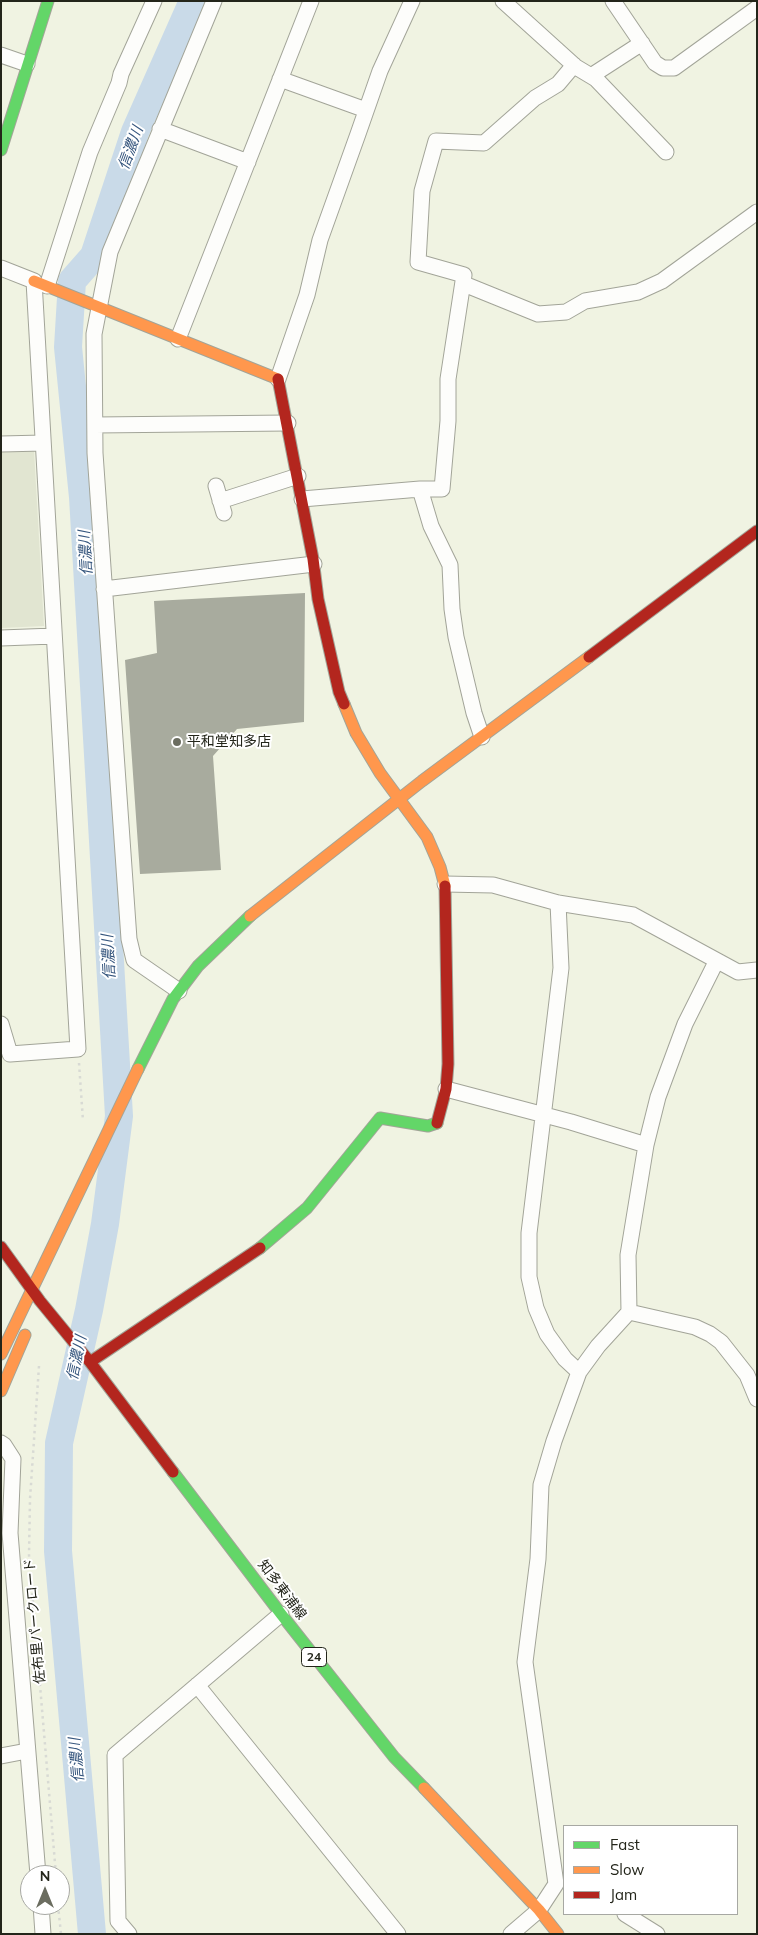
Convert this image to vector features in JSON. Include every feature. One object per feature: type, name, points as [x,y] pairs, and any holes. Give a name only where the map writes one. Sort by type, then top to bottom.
[{"type":"street","points":[[1,150],[48,1]]},
{"type":"street","points":[[1,1024],[10,1054],[78,1049],[43,443],[44,285],[90,152],[121,74],[154,1]]},
{"type":"street","points":[[179,991],[134,960],[132,953],[104,589],[94,425],[94,334],[110,252],[214,1]]},
{"type":"street","points":[[178,340],[311,1]]},
{"type":"street","points":[[90,1362],[270,1241],[307,1208],[380,1118],[428,1126],[437,1124],[446,1089],[447,943],[445,884],[427,837],[380,773],[356,733],[339,692],[322,616],[298,476],[278,379],[307,295],[320,240],[366,110],[380,71],[412,1]]},
{"type":"street","points":[[503,1],[574,65],[591,76],[666,152]]},
{"type":"street","points":[[613,1],[655,63],[663,68],[674,68],[754,8]]},
{"type":"street","points":[[591,76],[642,43]]},
{"type":"street","points":[[1,55],[27,64]]},
{"type":"street","points":[[302,499],[420,489],[442,490],[448,421],[448,379],[464,275],[418,262],[422,191],[436,141],[484,143],[534,98],[558,84],[574,65]]},
{"type":"street","points":[[280,79],[366,110]]},
{"type":"street","points":[[160,129],[248,162]]},
{"type":"street","points":[[464,284],[538,314],[566,312],[586,301],[638,292],[662,281],[757,212]]},
{"type":"street","points":[[1,268],[278,379]]},
{"type":"street","points":[[94,425],[288,423]]},
{"type":"street","points":[[1,444],[43,443]]},
{"type":"street","points":[[220,500],[298,476]]},
{"type":"street","points":[[420,489],[431,526],[450,565],[452,609],[456,637],[482,737]]},
{"type":"street","points":[[1,1354],[130,1083],[165,1015],[179,991],[198,966],[236,927],[482,737],[757,531]]},
{"type":"street","points":[[104,589],[314,564]]},
{"type":"street","points":[[1,638],[54,636]]},
{"type":"street","points":[[445,884],[493,885],[558,903],[633,915],[716,962],[738,972],[757,970]]},
{"type":"street","points":[[558,903],[561,968],[529,1233],[529,1277],[536,1308],[547,1334],[565,1359],[579,1372]]},
{"type":"street","points":[[511,1934],[540,1910],[560,1885],[525,1662],[538,1558],[541,1486],[554,1441],[579,1372],[598,1346],[629,1312],[628,1255],[646,1145],[658,1097],[685,1024],[716,962]]},
{"type":"street","points":[[446,1089],[646,1145]]},
{"type":"street","name":"知多東浦線","points":[[1,1247],[32,1289],[38,1305],[62,1327],[90,1362],[281,1614],[394,1757],[540,1910],[558,1934]]},
{"type":"street","points":[[38,1305],[49,1256]]},
{"type":"street","points":[[629,1312],[695,1327],[722,1342],[747,1375],[757,1399]]},
{"type":"street","points":[[1,1391],[28,1328]]},
{"type":"street","points":[[1,1443],[4,1444],[13,1459],[10,1533],[37,1865]]},
{"type":"street","points":[[129,1934],[118,1921],[115,1755],[281,1614]]},
{"type":"street","points":[[197,1685],[398,1934]]},
{"type":"street","points":[[1,1756],[27,1751]]},
{"type":"street","points":[[42,1915],[44,1934]]},
{"type":"street","points":[[627,1915],[657,1934]]},
{"type":"path","points":[[78,1049],[83,1121]]},
{"type":"path","name":"佐布里パークロード","points":[[39,1366],[30,1499],[29,1555],[55,1865]]},
{"type":"path","points":[[59,1915],[61,1934]]},
{"type":"green space","points":[[34,450],[44,626],[1,628],[1,451]]},
{"type":"building","name":"平和堂知多店","points":[[305,593],[304,722],[237,729],[213,756],[221,870],[140,874],[125,660],[157,653],[154,601]]},
{"type":"waterway","name":"信濃川","points":[[92,1934],[58,1551],[59,1443],[89,1310],[105,1224],[119,1116],[83,497],[68,347],[72,281],[94,256],[135,132],[193,1]]},
{"type":"traffic: fast","points":[[1,150],[48,1]]},
{"type":"traffic: fast","points":[[138,1069],[173,999],[198,966],[250,916]]},
{"type":"traffic: fast","points":[[260,1248],[307,1208],[380,1118],[428,1126],[437,1123]]},
{"type":"traffic: fast","points":[[173,1472],[281,1614],[394,1757],[424,1788]]},
{"type":"traffic: slow","points":[[34,281],[278,379]]},
{"type":"traffic: slow","points":[[250,916],[422,781],[589,657]]},
{"type":"traffic: slow","points":[[344,704],[356,733],[380,773],[427,837],[440,867],[445,886]]},
{"type":"traffic: slow","points":[[1,1354],[138,1069]]},
{"type":"traffic: slow","points":[[1,1391],[25,1335]]},
{"type":"traffic: slow","points":[[424,1788],[539,1910],[558,1934]]},
{"type":"traffic: jam","points":[[278,379],[313,559],[318,599],[339,692],[344,704]]},
{"type":"traffic: jam","points":[[589,657],[757,531]]},
{"type":"traffic: jam","points":[[437,1123],[446,1089],[448,1064],[445,886]]},
{"type":"traffic: jam","points":[[1,1247],[40,1301],[90,1362],[173,1472]]},
{"type":"traffic: jam","points":[[90,1362],[260,1248]]},
{"type":"place","name":"平和堂知多店","points":[[177,742]]}]
